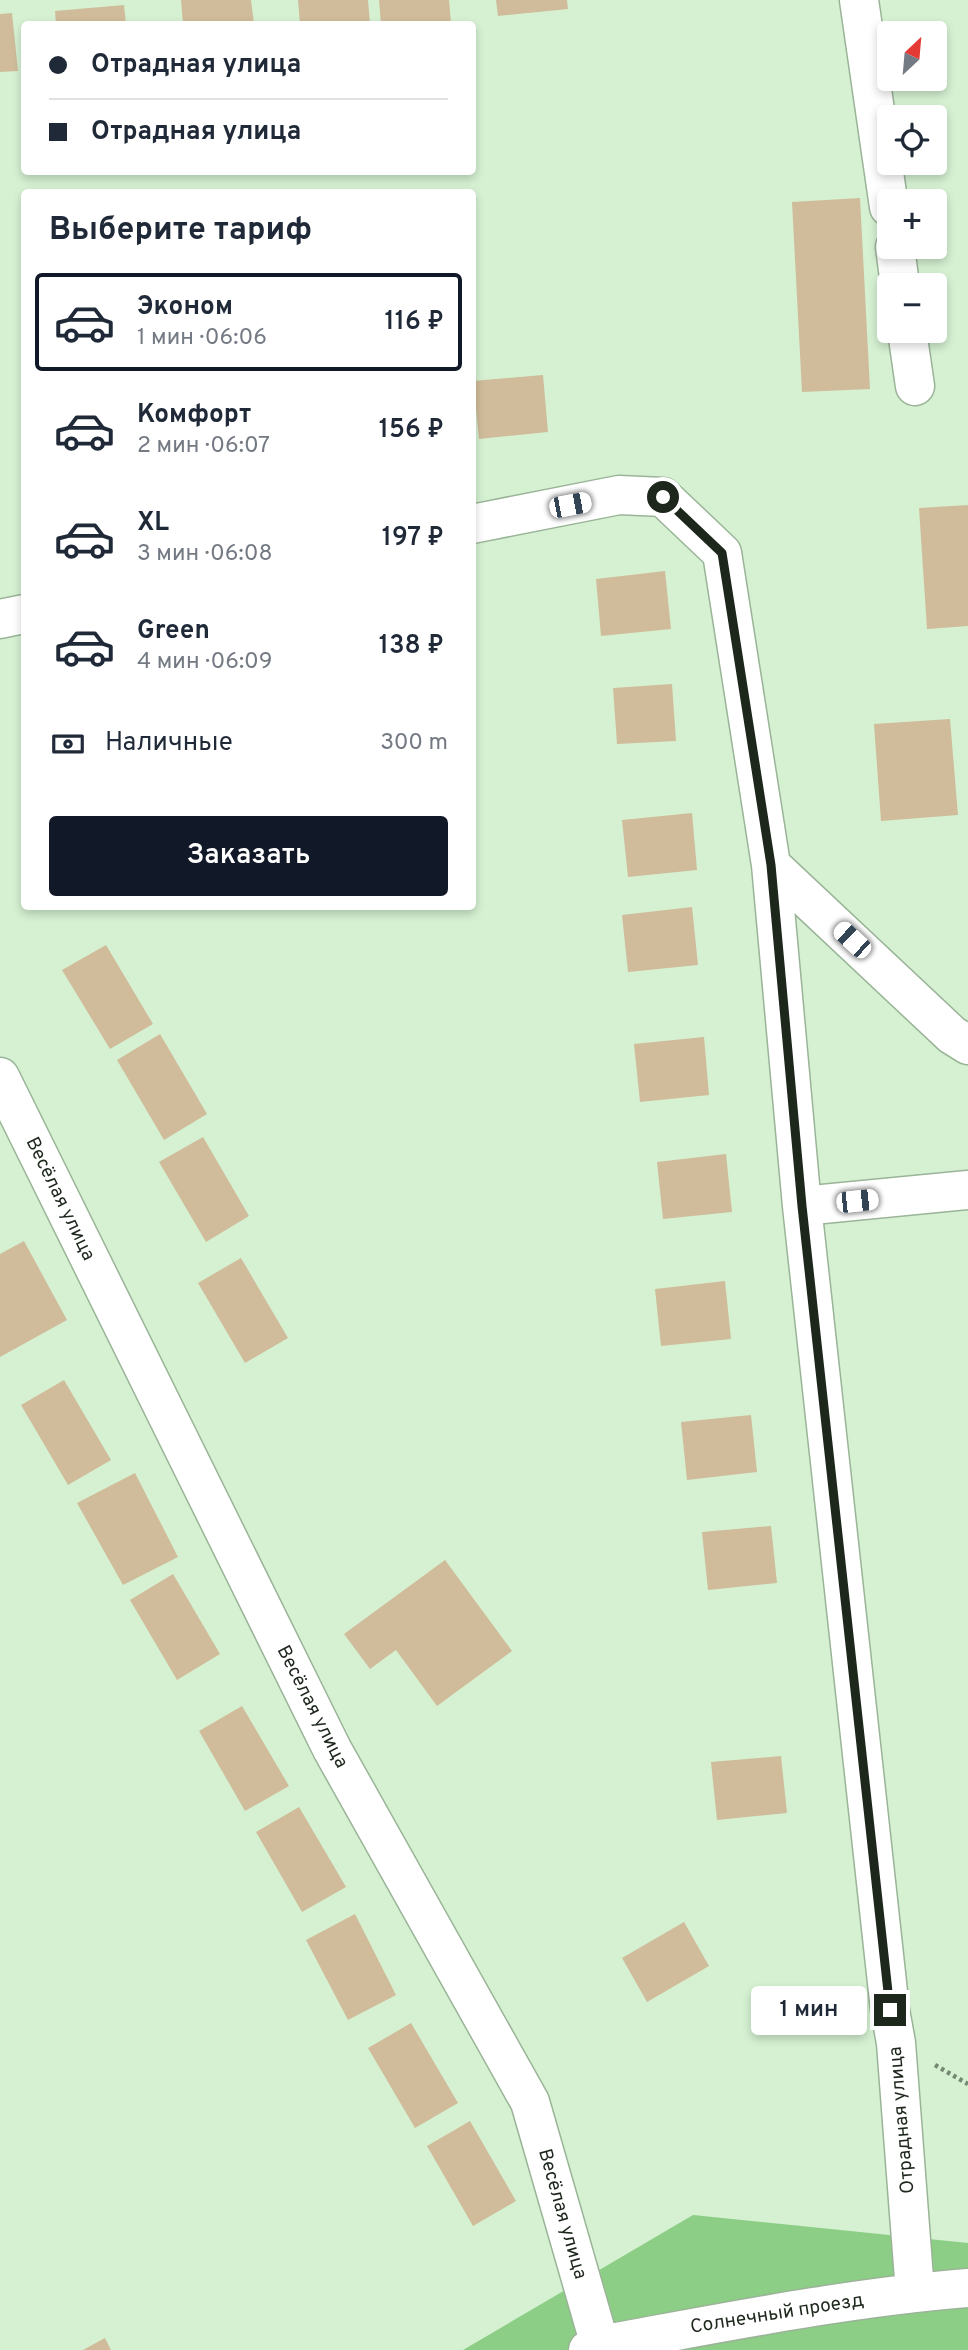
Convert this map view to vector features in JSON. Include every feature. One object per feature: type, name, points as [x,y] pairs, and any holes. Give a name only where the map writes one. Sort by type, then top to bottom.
[{"type":"street","points":[[859,0],[886,189]]},
{"type":"street","points":[[909,343],[915,386]]},
{"type":"street","name":"Отрадная улица","points":[[476,523],[619,495],[663,497],[722,553],[771,865],[802,1206],[890,2010],[897,2043],[915,2292]]},
{"type":"street","points":[[0,619],[21,615]]},
{"type":"street","points":[[771,865],[953,1035],[968,1045]]},
{"type":"street","name":"Весёлая улица","points":[[0,1077],[332,1749],[530,2102],[594,2347]]},
{"type":"street","points":[[802,1206],[968,1190]]},
{"type":"street","name":"Солнечный проезд","points":[[594,2347],[915,2292],[968,2288]]},
{"type":"green space","points":[[693,2215],[968,2243],[968,2350],[463,2350]]},
{"type":"building","points":[[181,0],[251,0],[254,21],[183,21]]},
{"type":"building","points":[[298,0],[368,0],[370,21],[300,21]]},
{"type":"building","points":[[379,0],[449,0],[451,21],[381,21]]},
{"type":"building","points":[[496,0],[567,0],[568,9],[498,16]]},
{"type":"building","points":[[124,5],[126,21],[56,21],[55,11]]},
{"type":"building","points":[[12,13],[18,71],[0,72],[0,14]]},
{"type":"building","points":[[860,198],[870,389],[802,392],[792,202]]},
{"type":"building","points":[[543,375],[548,432],[479,439],[476,381]]},
{"type":"building","points":[[968,505],[968,626],[927,629],[919,508]]},
{"type":"building","points":[[665,571],[671,629],[601,636],[596,579]]},
{"type":"building","points":[[672,684],[676,741],[617,744],[613,688]]},
{"type":"building","points":[[950,719],[958,815],[881,821],[874,724]]},
{"type":"building","points":[[692,813],[697,870],[628,877],[622,820]]},
{"type":"building","points":[[692,907],[698,965],[628,972],[622,915]]},
{"type":"building","points":[[106,945],[153,1024],[110,1049],[62,970]]},
{"type":"building","points":[[160,1034],[207,1114],[164,1140],[117,1060]]},
{"type":"building","points":[[704,1037],[709,1095],[640,1102],[634,1044]]},
{"type":"building","points":[[203,1137],[249,1216],[206,1242],[159,1162]]},
{"type":"building","points":[[726,1154],[732,1212],[663,1219],[657,1162]]},
{"type":"building","points":[[24,1241],[67,1320],[0,1357],[0,1254]]},
{"type":"building","points":[[241,1258],[288,1338],[245,1363],[198,1283]]},
{"type":"building","points":[[725,1281],[731,1339],[661,1346],[655,1289]]},
{"type":"building","points":[[64,1380],[111,1460],[68,1485],[21,1405]]},
{"type":"building","points":[[751,1415],[757,1472],[687,1480],[681,1422]]},
{"type":"building","points":[[135,1473],[178,1557],[123,1585],[77,1503]]},
{"type":"building","points":[[771,1526],[777,1583],[708,1590],[702,1532]]},
{"type":"building","points":[[445,1560],[512,1651],[437,1706],[396,1650],[370,1669],[344,1634]]},
{"type":"building","points":[[173,1574],[220,1654],[177,1680],[130,1600]]},
{"type":"building","points":[[242,1706],[289,1786],[245,1811],[199,1731]]},
{"type":"building","points":[[781,1756],[787,1813],[717,1820],[711,1762]]},
{"type":"building","points":[[299,1807],[346,1887],[302,1912],[256,1832]]},
{"type":"building","points":[[355,1914],[396,1995],[348,2020],[306,1940]]},
{"type":"building","points":[[684,1922],[709,1966],[647,2002],[622,1958]]},
{"type":"building","points":[[411,2023],[458,2103],[415,2128],[368,2048]]},
{"type":"building","points":[[470,2121],[516,2201],[473,2226],[427,2146]]},
{"type":"building","points":[[105,2338],[111,2350],[83,2350]]},
{"type":"route","points":[[663,497],[722,553],[771,865],[802,1206],[890,2010]]}]
